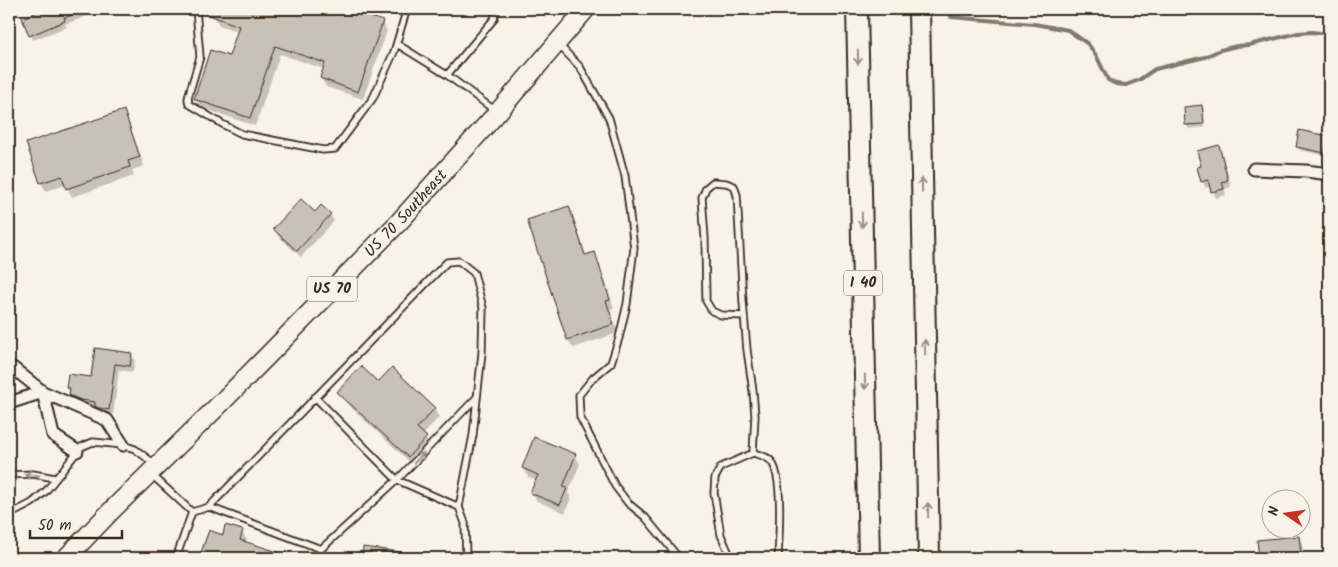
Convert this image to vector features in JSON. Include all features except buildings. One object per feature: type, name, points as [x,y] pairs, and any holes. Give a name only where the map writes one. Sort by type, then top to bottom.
[{"type":"highway","name":"I 40","points":[[857,9],[869,558]]},
{"type":"highway","points":[[919,9],[930,558]]},
{"type":"main road","name":"US 70 Southeast","points":[[66,558],[399,222],[498,112],[586,9]]},
{"type":"street","points":[[1254,169],[1329,174]]},
{"type":"street","points":[[9,372],[13,368],[43,392],[106,420],[122,446]]},
{"type":"street","points":[[9,403],[43,392]]},
{"type":"street","points":[[43,392],[53,435],[77,451]]},
{"type":"lane","points":[[196,9],[200,57],[189,94],[189,104],[242,134],[323,150],[335,149],[373,98],[394,52],[405,15],[409,9]]},
{"type":"lane","points":[[447,75],[494,19],[495,9]]},
{"type":"lane","points":[[557,43],[580,67],[609,118],[625,176],[634,248],[627,304],[619,338],[611,363],[593,378],[580,395],[580,418],[614,486],[628,503],[645,517],[679,558]]},
{"type":"lane","points":[[397,44],[447,75],[498,112]]},
{"type":"lane","points":[[744,316],[721,315],[712,311],[706,301],[702,198],[706,188],[713,182],[734,186],[737,196],[744,316],[747,350],[754,391],[753,453]]},
{"type":"lane","points":[[192,512],[209,507],[447,262],[459,261],[474,273],[484,308],[478,396],[473,435],[459,506],[465,523],[466,558]]},
{"type":"lane","points":[[317,558],[321,549],[397,480],[478,396]]},
{"type":"lane","points":[[315,398],[397,480],[459,506]]},
{"type":"lane","points":[[9,515],[32,503],[46,491],[80,446],[93,442],[135,450],[192,512]]},
{"type":"lane","points":[[731,558],[721,535],[714,493],[715,478],[721,467],[753,453],[773,463],[778,480],[778,558]]},
{"type":"lane","points":[[9,474],[33,474],[55,478]]},
{"type":"lane","points":[[209,507],[321,549]]},
{"type":"lane","points":[[176,558],[192,512]]},
{"type":"waterway","points":[[951,17],[1034,24],[1068,30],[1088,44],[1097,57],[1108,80],[1116,84],[1126,85],[1139,80],[1155,69],[1205,57],[1220,50],[1298,33],[1329,34]]}]
